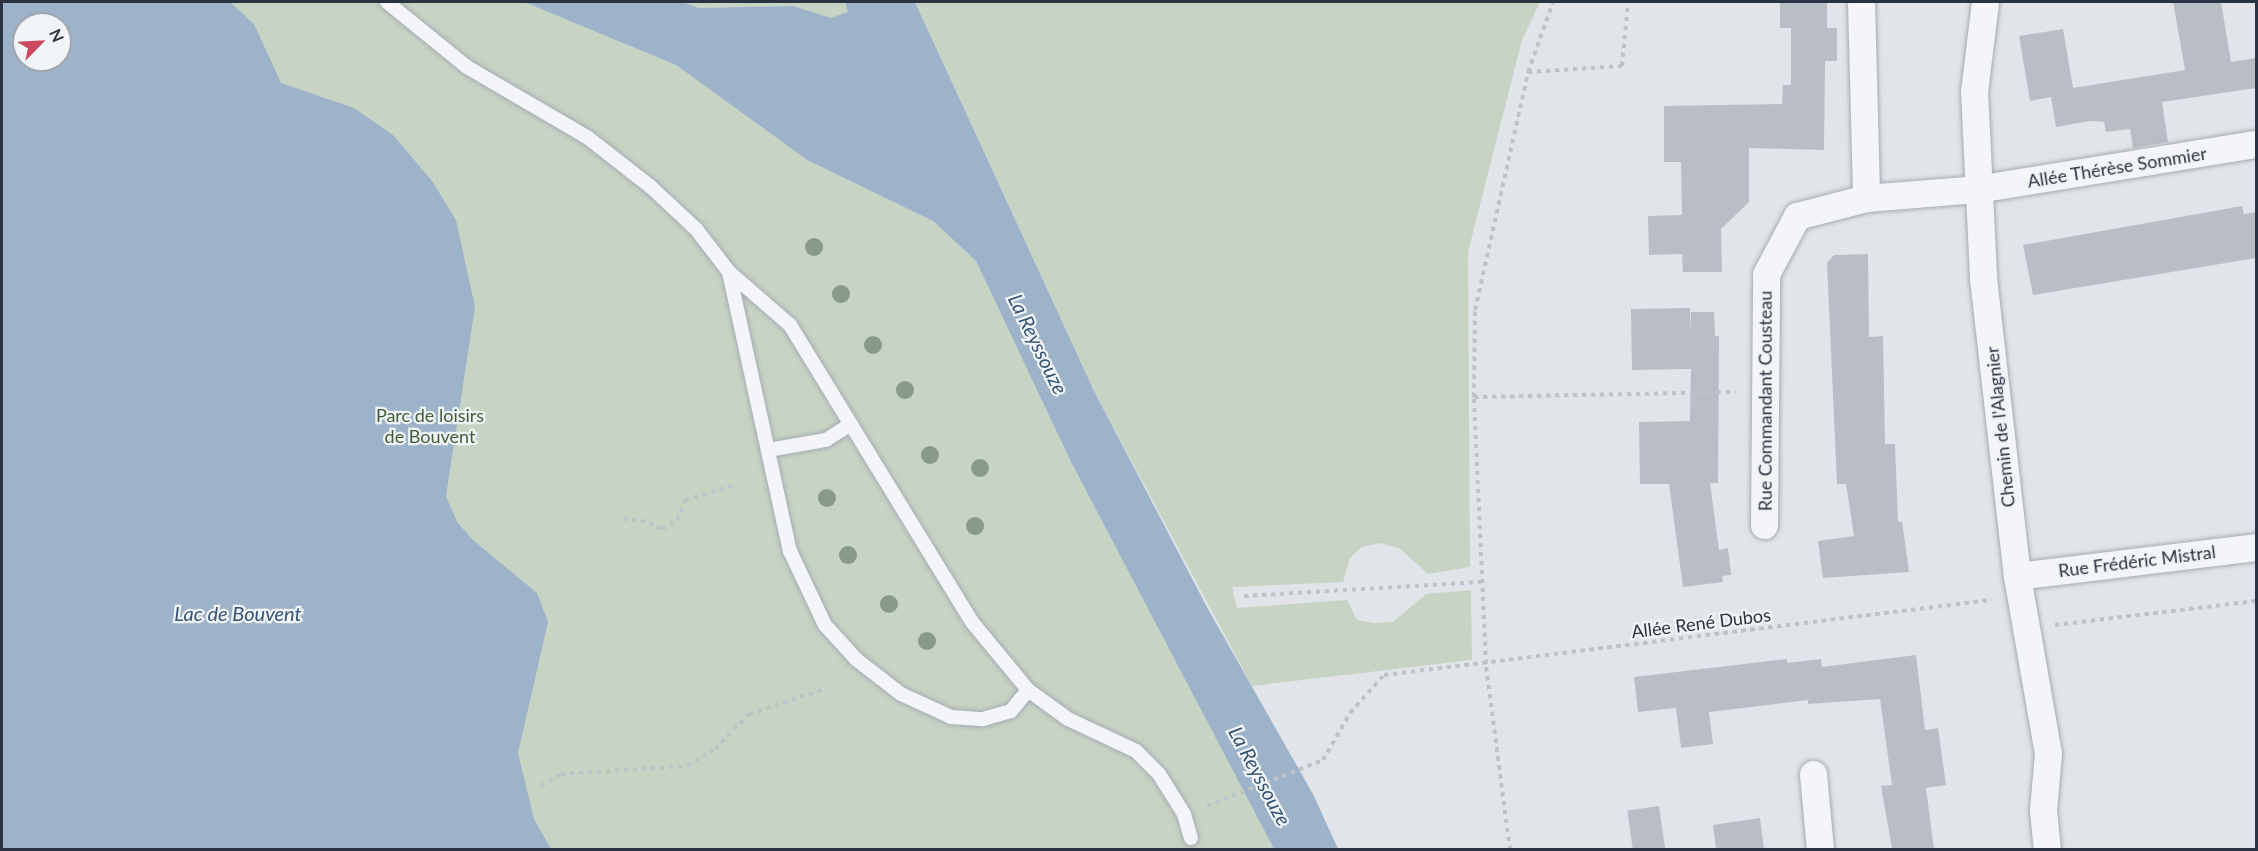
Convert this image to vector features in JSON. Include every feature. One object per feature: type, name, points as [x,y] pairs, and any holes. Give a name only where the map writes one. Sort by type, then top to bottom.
[{"type":"street","points":[[1861,2],[1866,198]]},
{"type":"street","name":"Chemin de l'Alagnier","points":[[1985,2],[1974,91],[1977,189],[2019,585],[2049,753],[2043,810],[2047,849]]},
{"type":"street","name":"Allée Thérèse Sommier","points":[[1977,189],[2256,144]]},
{"type":"street","name":"Rue Commandant Cousteau","points":[[1764,525],[1766,274],[1797,216],[1866,198],[1977,189]]},
{"type":"street","name":"Rue Frédéric Mistral","points":[[2019,585],[2256,547]]},
{"type":"street","points":[[1813,774],[1820,849]]},
{"type":"lane","points":[[387,2],[467,67],[587,137],[651,187],[696,229],[729,272],[790,325],[849,425],[972,622],[1028,690],[1068,719],[1136,751],[1159,774],[1184,814],[1191,838]]},
{"type":"lane","points":[[729,272],[790,551],[805,587],[825,625],[857,660],[901,694],[951,717],[983,719],[1011,711],[1028,690]]},
{"type":"lane","points":[[768,450],[826,440],[849,425]]},
{"type":"path","points":[[1510,849],[1485,663],[1473,397],[1475,310],[1528,72],[1553,2]]},
{"type":"path","points":[[1528,72],[1622,66],[1628,2]]},
{"type":"path","points":[[1473,397],[1764,391]]},
{"type":"path","points":[[622,519],[641,520],[662,529],[677,520],[685,501],[732,486]]},
{"type":"path","points":[[1244,596],[1481,582]]},
{"type":"path","name":"Allée René Dubos","points":[[1184,814],[1323,760],[1350,713],[1384,675],[1485,663],[2019,585]]},
{"type":"path","points":[[2027,628],[2256,601]]},
{"type":"path","points":[[541,786],[561,774],[687,766],[716,748],[749,714],[822,690]]},
{"type":"green space","name":"Parc de loisirs de Bouvent","points":[[2,2],[524,2],[676,65],[807,160],[933,221],[976,261],[1071,462],[1274,849],[2,850]]},
{"type":"green space","points":[[682,2],[845,2],[848,12],[831,19],[793,6],[699,8]]},
{"type":"green space","points":[[915,2],[1540,2],[1522,40],[1468,252],[1470,567],[1428,574],[1399,548],[1379,543],[1362,547],[1350,558],[1343,582],[1232,587],[1237,608],[1347,600],[1357,620],[1374,623],[1393,622],[1426,594],[1471,590],[1472,660],[1252,686],[1094,391]]},
{"type":"water","name":"Lac de Bouvent","points":[[2,2],[230,2],[254,24],[281,83],[354,108],[393,135],[432,181],[456,220],[475,307],[446,496],[457,522],[473,540],[537,593],[548,622],[518,753],[534,819],[551,849],[2,849]]},
{"type":"water","name":"La Reyssouze","points":[[524,2],[682,2],[699,8],[793,6],[831,18],[848,12],[845,2],[915,2],[1094,391],[1208,609],[1314,796],[1338,849],[1274,849],[1071,462],[976,261],[933,221],[807,160],[676,65]]},
{"type":"building","points":[[1780,2],[1827,2],[1827,28],[1837,28],[1837,61],[1825,61],[1824,150],[1749,148],[1749,202],[1721,229],[1722,272],[1683,272],[1682,254],[1649,255],[1648,216],[1682,215],[1681,162],[1664,162],[1664,106],[1782,104],[1783,85],[1791,85],[1791,28],[1780,28]]},
{"type":"building","points":[[2173,2],[2221,2],[2231,62],[2256,58],[2256,88],[2162,102],[2168,142],[2133,148],[2130,129],[2106,132],[2104,122],[2089,121],[2056,127],[2051,97],[2030,101],[2019,36],[2063,29],[2073,88],[2185,70]]},
{"type":"building","points":[[2242,206],[2244,214],[2256,212],[2256,258],[2033,295],[2023,245]]},
{"type":"building","points":[[1868,254],[1869,337],[1883,336],[1885,444],[1895,444],[1898,522],[1902,521],[1909,572],[1823,578],[1818,541],[1854,536],[1846,484],[1837,484],[1827,263],[1834,255]]},
{"type":"building","points":[[1690,308],[1690,336],[1691,312],[1714,312],[1715,336],[1719,336],[1718,483],[1710,483],[1719,550],[1728,548],[1731,575],[1722,576],[1723,582],[1683,587],[1669,484],[1640,484],[1639,422],[1690,421],[1691,369],[1632,370],[1631,309]]},
{"type":"building","points":[[1916,655],[1925,730],[1938,728],[1946,785],[1926,788],[1934,849],[1892,849],[1881,786],[1892,785],[1880,699],[1808,704],[1808,700],[1709,712],[1713,744],[1681,748],[1676,708],[1638,712],[1634,677],[1787,659],[1787,663],[1821,659],[1822,667]]},
{"type":"building","points":[[1659,806],[1665,849],[1633,850],[1627,810]]},
{"type":"building","points":[[1760,818],[1764,849],[1716,849],[1713,825]]}]
